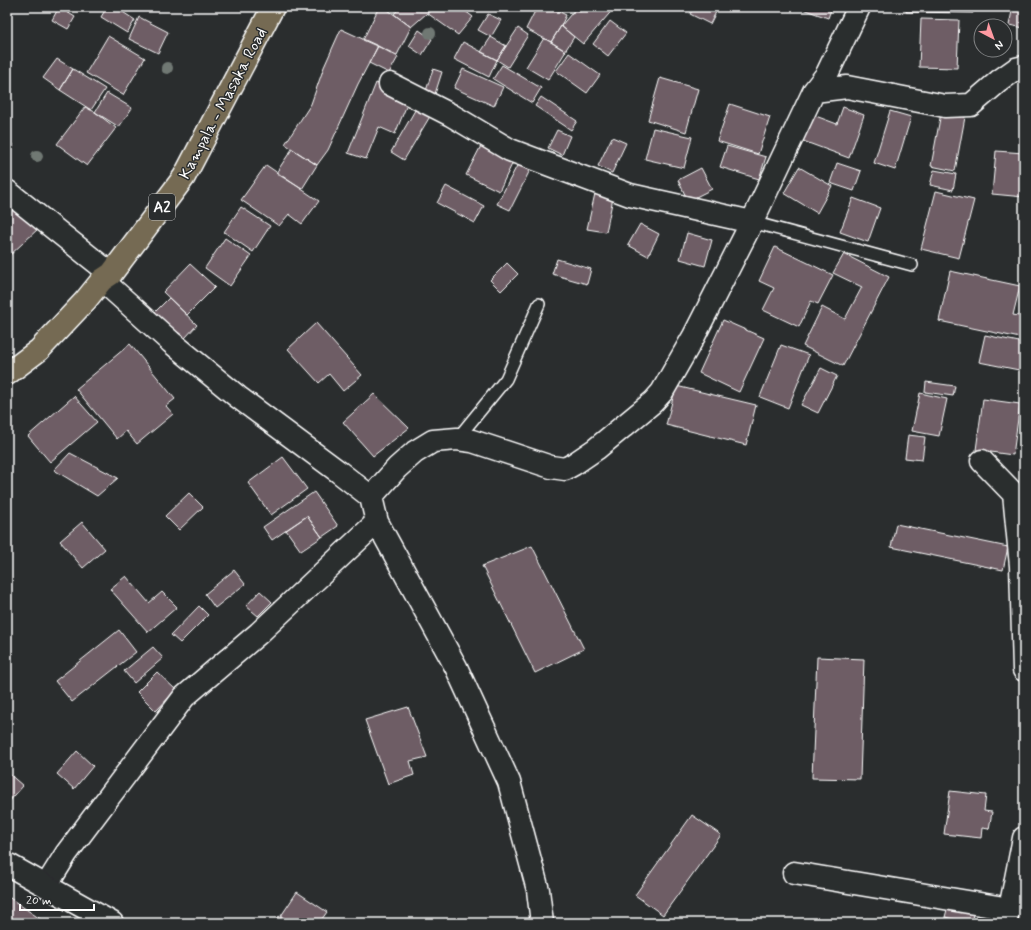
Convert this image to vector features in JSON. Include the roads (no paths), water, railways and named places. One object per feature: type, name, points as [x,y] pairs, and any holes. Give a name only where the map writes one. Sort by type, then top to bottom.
[{"type":"main road","name":"Kampala - Masaka Road","points":[[7,374],[40,350],[85,302],[184,177],[273,7]]},
{"type":"street","points":[[371,497],[397,468],[415,452],[433,442],[457,439],[472,441],[551,468],[566,469],[596,449],[653,402],[662,392],[694,336],[752,222],[814,91],[827,74],[859,7]]},
{"type":"street","points":[[814,91],[847,87],[945,106],[971,105],[999,81],[1016,69],[1024,67]]},
{"type":"street","points":[[390,84],[452,115],[510,150],[630,195],[752,222]]},
{"type":"street","points":[[7,191],[106,277],[171,342],[238,397],[371,497],[377,522],[456,667],[509,782],[538,890],[542,923]]},
{"type":"street","points":[[982,461],[1014,494],[1021,566],[1024,670]]},
{"type":"street","points":[[46,886],[66,854],[184,697],[259,633],[377,522]]},
{"type":"street","points":[[794,873],[1007,916],[1024,838]]},
{"type":"street","points":[[7,864],[112,923]]},
{"type":"lane","points":[[752,222],[912,266]]},
{"type":"lane","points":[[457,439],[506,379],[539,304]]}]
